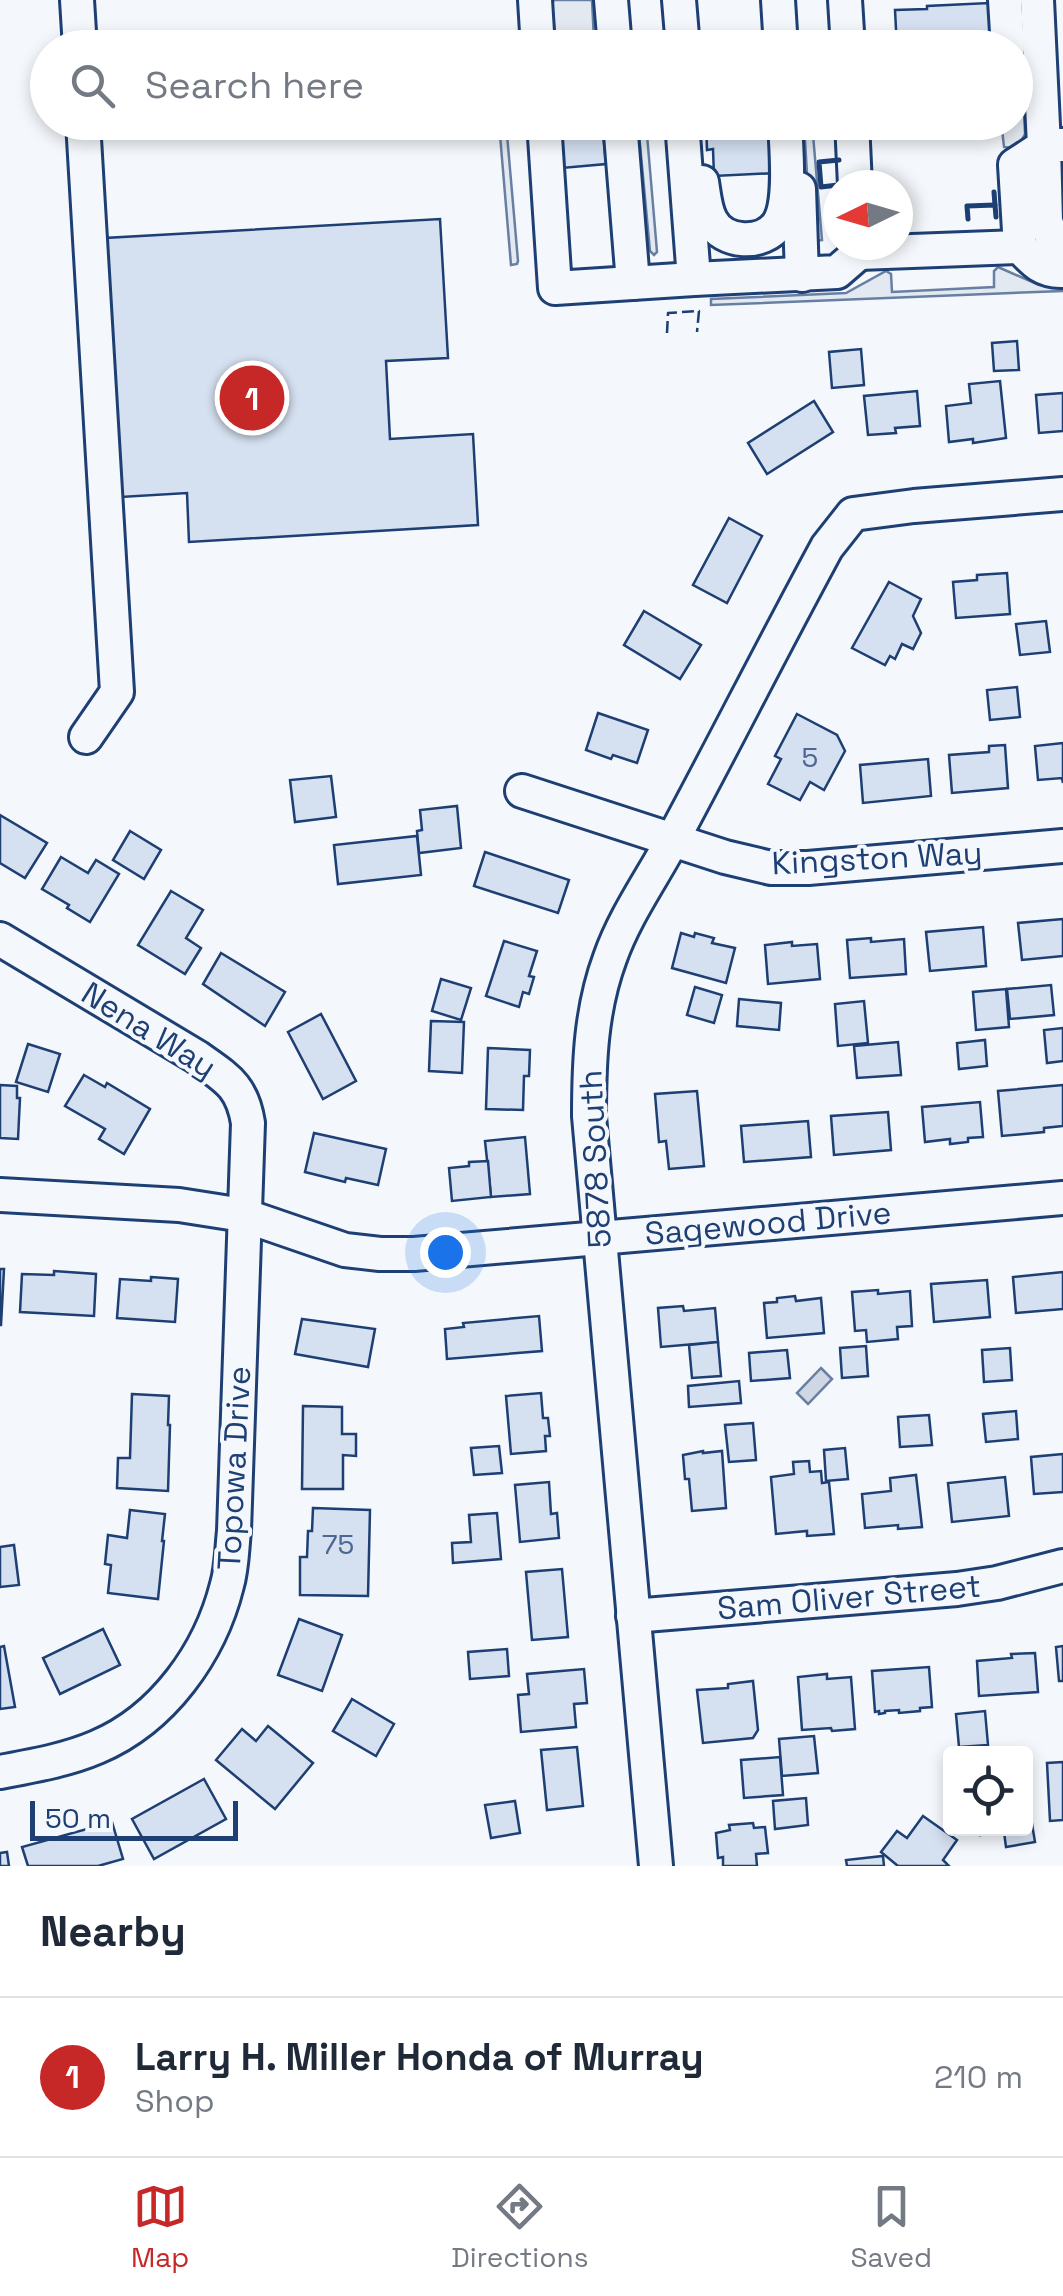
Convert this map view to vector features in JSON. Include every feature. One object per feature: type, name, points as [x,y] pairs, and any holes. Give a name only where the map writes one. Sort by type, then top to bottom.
[{"type":"street","points":[[77,0],[79,30]]},
{"type":"street","points":[[535,0],[537,30]]},
{"type":"street","points":[[611,0],[613,30]]},
{"type":"street","points":[[679,0],[682,30]]},
{"type":"street","points":[[778,0],[780,30]]},
{"type":"street","points":[[845,0],[847,30]]},
{"type":"street","points":[[1005,0],[1007,30]]},
{"type":"street","points":[[1037,0],[1054,145],[1046,222],[1053,241],[1063,246]]},
{"type":"street","points":[[84,140],[116,692],[86,737]]},
{"type":"street","points":[[545,140],[555,288],[838,272],[848,260]]},
{"type":"street","points":[[621,140],[633,284]]},
{"type":"street","points":[[683,140],[694,280]]},
{"type":"street","points":[[699,140],[710,219],[722,234],[740,239],[770,232],[781,218],[788,171],[786,140]]},
{"type":"street","points":[[797,140],[802,275]]},
{"type":"street","points":[[853,140],[854,170]]},
{"type":"street","points":[[1054,145],[1015,165],[1020,247],[1036,265],[1063,270]]},
{"type":"street","points":[[913,248],[1020,247]]},
{"type":"street","name":"5878 South","points":[[656,1866],[589,1116],[589,1058],[596,1007],[610,957],[828,547],[852,514],[1063,494]]},
{"type":"street","name":"Kingston Way","points":[[522,791],[724,857],[771,868],[1063,846]]},
{"type":"street","name":"Nena Way","points":[[0,939],[197,1057],[238,1090],[248,1123],[243,1214]]},
{"type":"street","name":"Sagewood Drive","points":[[0,1195],[179,1204],[243,1214],[345,1250],[380,1254],[1063,1198]]},
{"type":"street","name":"Topowa Drive","points":[[0,1772],[97,1748],[143,1722],[184,1678],[210,1631],[228,1584],[234,1531],[243,1214]]},
{"type":"street","name":"Sam Oliver Street","points":[[633,1616],[957,1589],[1063,1566]]},
{"type":"shaded area","points":[[554,0],[592,0],[593,30],[555,30]]},
{"type":"shaded area","points":[[1013,0],[1019,0],[1020,30],[1015,30]]},
{"type":"shaded area","points":[[500,140],[507,140],[518,261],[511,265]]},
{"type":"shaded area","points":[[640,140],[647,140],[657,252],[654,255],[650,251]]},
{"type":"shaded area","points":[[805,140],[813,140],[822,240],[811,241]]},
{"type":"shaded area","points":[[1003,140],[1022,140],[1012,148],[1004,147]]},
{"type":"shaded area","points":[[998,267],[1039,285],[1063,285],[1063,291],[711,305],[711,299],[846,293],[886,271],[891,274],[892,292],[994,287],[994,271]]},
{"type":"shaded area","points":[[821,1368],[832,1379],[808,1404],[797,1393]]},
{"type":"building","points":[[989,3],[990,30],[896,30],[895,10]]},
{"type":"building","points":[[559,140],[604,140],[606,164],[562,168]]},
{"type":"building","points":[[707,140],[777,140],[777,173],[714,176],[713,149],[707,150]]},
{"type":"building","points":[[440,219],[448,358],[386,361],[390,439],[473,434],[478,525],[189,542],[187,493],[121,497],[105,238]]},
{"type":"building","points":[[1017,341],[1019,370],[994,371],[992,343]]},
{"type":"building","points":[[861,349],[864,385],[832,388],[829,352]]},
{"type":"building","points":[[1000,381],[1006,438],[949,442],[946,406],[971,403],[969,384]]},
{"type":"building","points":[[917,391],[920,426],[868,435],[864,396]]},
{"type":"building","points":[[1063,393],[1063,431],[1039,433],[1036,395]]},
{"type":"building","points":[[814,401],[833,432],[767,474],[748,443]]},
{"type":"building","points":[[729,518],[762,536],[727,603],[693,585]]},
{"type":"building","points":[[1007,573],[1010,614],[956,618],[953,582]]},
{"type":"building","points":[[889,582],[921,599],[913,616],[921,633],[913,649],[902,644],[895,659],[890,656],[885,665],[852,648]]},
{"type":"building","points":[[644,611],[701,645],[680,679],[624,645]]},
{"type":"building","points":[[1046,621],[1050,652],[1020,655],[1016,624]]},
{"type":"building","points":[[1017,687],[1020,717],[990,720],[987,690]]},
{"type":"building","points":[[598,713],[648,730],[637,763],[586,750]]},
{"type":"building","points":[[797,714],[837,735],[845,751],[824,790],[810,782],[800,800],[768,784],[781,759],[775,756]]},
{"type":"building","points":[[1063,743],[1063,783],[1062,778],[1038,780],[1035,746]]},
{"type":"building","points":[[1005,745],[1008,788],[952,793],[949,755],[989,752],[989,746]]},
{"type":"building","points":[[928,759],[931,796],[863,803],[860,765]]},
{"type":"building","points":[[331,776],[336,817],[295,822],[290,780]]},
{"type":"building","points":[[457,806],[461,848],[419,853],[420,810]]},
{"type":"building","points":[[0,815],[47,843],[25,878],[0,863]]},
{"type":"building","points":[[130,831],[161,850],[144,879],[113,860]]},
{"type":"building","points":[[417,836],[421,875],[338,884],[334,845]]},
{"type":"building","points":[[485,852],[569,880],[558,913],[474,886]]},
{"type":"building","points":[[61,857],[88,873],[96,860],[119,874],[90,922],[42,889]]},
{"type":"building","points":[[171,891],[203,910],[186,938],[201,948],[185,974],[138,945]]},
{"type":"building","points":[[1063,919],[1063,956],[1022,960],[1018,923]]},
{"type":"building","points":[[983,927],[986,966],[930,971],[926,932]]},
{"type":"building","points":[[681,933],[714,938],[712,943],[735,948],[726,983],[672,968]]},
{"type":"building","points":[[871,938],[871,942],[904,939],[906,974],[850,978],[847,940]]},
{"type":"building","points":[[504,941],[537,951],[529,976],[534,977],[529,994],[523,992],[519,1007],[486,996]]},
{"type":"building","points":[[792,942],[792,946],[817,944],[820,979],[768,984],[765,945]]},
{"type":"building","points":[[221,953],[285,992],[265,1026],[203,984]]},
{"type":"building","points":[[441,979],[471,988],[461,1020],[432,1011]]},
{"type":"building","points":[[1051,985],[1054,1015],[1010,1019],[1007,989]]},
{"type":"building","points":[[695,987],[722,995],[714,1023],[687,1015]]},
{"type":"building","points":[[1006,989],[1009,1027],[976,1030],[973,992]]},
{"type":"building","points":[[739,999],[781,1003],[779,1030],[737,1026]]},
{"type":"building","points":[[864,1001],[868,1043],[838,1046],[835,1004]]},
{"type":"building","points":[[321,1014],[356,1081],[323,1099],[288,1032]]},
{"type":"building","points":[[431,1021],[464,1022],[462,1073],[429,1071]]},
{"type":"building","points":[[1063,1028],[1063,1061],[1047,1063],[1044,1030]]},
{"type":"building","points":[[985,1040],[987,1066],[959,1069],[957,1043]]},
{"type":"building","points":[[898,1042],[901,1075],[857,1078],[854,1046]]},
{"type":"building","points":[[28,1044],[60,1054],[48,1092],[16,1082]]},
{"type":"building","points":[[488,1048],[530,1050],[523,1110],[486,1109]]},
{"type":"building","points":[[84,1075],[105,1087],[107,1083],[150,1109],[124,1154],[99,1139],[105,1129],[65,1106]]},
{"type":"building","points":[[0,1085],[17,1086],[18,1139],[0,1138]]},
{"type":"building","points":[[1063,1085],[1063,1126],[1002,1136],[998,1091]]},
{"type":"building","points":[[697,1091],[704,1166],[669,1169],[666,1141],[659,1142],[655,1094]]},
{"type":"building","points":[[980,1102],[983,1137],[950,1144],[950,1139],[925,1142],[922,1107]]},
{"type":"building","points":[[888,1112],[891,1150],[834,1155],[831,1116]]},
{"type":"building","points":[[808,1121],[811,1157],[744,1162],[741,1126]]},
{"type":"building","points":[[314,1133],[386,1149],[378,1185],[305,1172]]},
{"type":"building","points":[[525,1137],[530,1194],[491,1197],[485,1141]]},
{"type":"building","points":[[488,1161],[491,1197],[452,1201],[449,1168]]},
{"type":"building","points":[[0,1269],[4,1269],[1,1325],[0,1325]]},
{"type":"building","points":[[54,1271],[96,1274],[94,1316],[20,1312],[22,1274],[54,1275]]},
{"type":"building","points":[[1063,1272],[1063,1309],[1016,1313],[1013,1277]]},
{"type":"building","points":[[151,1277],[178,1279],[175,1322],[117,1318],[120,1279],[151,1281]]},
{"type":"building","points":[[987,1280],[990,1317],[934,1322],[931,1284]]},
{"type":"building","points":[[878,1290],[878,1294],[910,1291],[912,1326],[897,1327],[898,1339],[867,1342],[866,1330],[855,1331],[852,1292]]},
{"type":"building","points":[[795,1296],[796,1301],[821,1298],[824,1333],[767,1338],[764,1303]]},
{"type":"building","points":[[683,1306],[684,1311],[715,1308],[718,1342],[661,1347],[658,1308]]},
{"type":"building","points":[[539,1316],[542,1351],[447,1359],[445,1329],[464,1327],[463,1323]]},
{"type":"building","points":[[302,1319],[375,1329],[368,1367],[295,1354]]},
{"type":"building","points":[[718,1342],[721,1376],[692,1378],[689,1345]]},
{"type":"building","points":[[866,1346],[868,1376],[842,1378],[840,1348]]},
{"type":"building","points":[[1010,1348],[1012,1380],[984,1382],[982,1350]]},
{"type":"building","points":[[787,1350],[790,1378],[751,1381],[749,1353]]},
{"type":"building","points":[[739,1381],[741,1403],[689,1407],[688,1386]]},
{"type":"building","points":[[541,1393],[543,1418],[548,1418],[550,1436],[545,1436],[546,1451],[511,1454],[506,1396]]},
{"type":"building","points":[[132,1394],[169,1396],[168,1491],[117,1488],[118,1458],[130,1458]]},
{"type":"building","points":[[303,1406],[342,1407],[342,1434],[356,1434],[356,1456],[343,1455],[343,1489],[302,1489]]},
{"type":"building","points":[[1016,1411],[1018,1439],[986,1442],[983,1414]]},
{"type":"building","points":[[929,1415],[932,1445],[900,1447],[898,1417]]},
{"type":"building","points":[[753,1423],[756,1460],[729,1462],[725,1425]]},
{"type":"building","points":[[499,1446],[502,1473],[474,1475],[471,1448]]},
{"type":"building","points":[[845,1448],[848,1479],[826,1481],[824,1450]]},
{"type":"building","points":[[722,1451],[726,1508],[692,1511],[683,1455]]},
{"type":"building","points":[[1063,1454],[1063,1492],[1034,1494],[1031,1457]]},
{"type":"building","points":[[809,1461],[810,1472],[821,1471],[822,1483],[829,1482],[834,1534],[776,1534],[771,1477],[794,1474],[793,1462]]},
{"type":"building","points":[[916,1475],[922,1527],[865,1528],[862,1494],[891,1491],[890,1478]]},
{"type":"building","points":[[1005,1477],[1009,1516],[952,1522],[948,1483]]},
{"type":"building","points":[[549,1482],[551,1514],[557,1513],[559,1538],[520,1542],[515,1485]]},
{"type":"building","points":[[313,1508],[370,1510],[368,1596],[300,1595],[300,1557],[307,1557]]},
{"type":"building","points":[[130,1510],[165,1514],[158,1599],[108,1593],[108,1535],[127,1538]]},
{"type":"building","points":[[497,1513],[501,1559],[453,1563],[452,1543],[471,1542],[469,1515]]},
{"type":"building","points":[[14,1545],[19,1585],[0,1587],[0,1547]]},
{"type":"building","points":[[562,1569],[568,1637],[532,1640],[526,1572]]},
{"type":"building","points":[[299,1619],[342,1635],[322,1691],[278,1675]]},
{"type":"building","points":[[103,1629],[120,1665],[60,1694],[43,1658]]},
{"type":"building","points":[[4,1646],[15,1707],[0,1709],[0,1647]]},
{"type":"building","points":[[1063,1646],[1063,1681],[1059,1681],[1056,1647]]},
{"type":"building","points":[[507,1649],[509,1676],[470,1679],[468,1652]]},
{"type":"building","points":[[1035,1653],[1038,1692],[979,1696],[977,1661]]},
{"type":"building","points":[[929,1667],[932,1707],[899,1713],[875,1712],[872,1671]]},
{"type":"building","points":[[584,1669],[587,1703],[574,1704],[576,1727],[521,1732],[518,1695],[529,1694],[527,1674]]},
{"type":"building","points":[[827,1674],[827,1679],[851,1677],[855,1729],[802,1730],[798,1677]]},
{"type":"building","points":[[753,1681],[758,1730],[753,1738],[703,1743],[697,1690]]},
{"type":"building","points":[[352,1699],[394,1724],[376,1756],[333,1731]]},
{"type":"building","points":[[985,1711],[988,1745],[959,1746],[956,1714]]},
{"type":"building","points":[[268,1726],[313,1763],[275,1809],[216,1760],[242,1729],[256,1741]]},
{"type":"building","points":[[814,1736],[818,1773],[782,1776],[779,1739]]},
{"type":"building","points":[[577,1747],[583,1806],[547,1810],[541,1750]]},
{"type":"building","points":[[780,1757],[783,1795],[744,1798],[741,1760]]},
{"type":"building","points":[[1063,1762],[1063,1820],[1050,1821],[1047,1763]]},
{"type":"building","points":[[204,1779],[226,1819],[154,1859],[132,1819]]},
{"type":"building","points":[[806,1798],[808,1825],[775,1829],[773,1801]]},
{"type":"building","points":[[515,1801],[520,1833],[491,1838],[485,1805]]},
{"type":"building","points":[[923,1816],[943,1830],[943,1836],[957,1840],[943,1860],[949,1866],[898,1866],[881,1852],[897,1831],[907,1838]]},
{"type":"building","points":[[112,1822],[123,1859],[98,1866],[28,1866],[22,1847]]},
{"type":"building","points":[[753,1823],[754,1828],[765,1827],[768,1853],[756,1854],[757,1866],[723,1866],[723,1857],[718,1858],[716,1833],[730,1830],[729,1825]]},
{"type":"building","points":[[1033,1830],[1035,1842],[1006,1847],[1005,1836],[1033,1836]]},
{"type":"building","points":[[7,1852],[9,1866],[0,1866],[0,1853]]},
{"type":"building","points":[[883,1856],[884,1866],[847,1866],[846,1860]]},
{"type":"fence","points":[[667,333],[668,313],[699,311],[697,332]]},
{"type":"wall","points":[[823,187],[819,162],[839,160]]},
{"type":"wall","points":[[994,192],[995,205]]},
{"type":"wall","points":[[968,219],[967,206],[995,205],[996,217]]},
{"type":"place","name":"Larry H. Miller Honda of Murray","points":[[252,398]]}]
